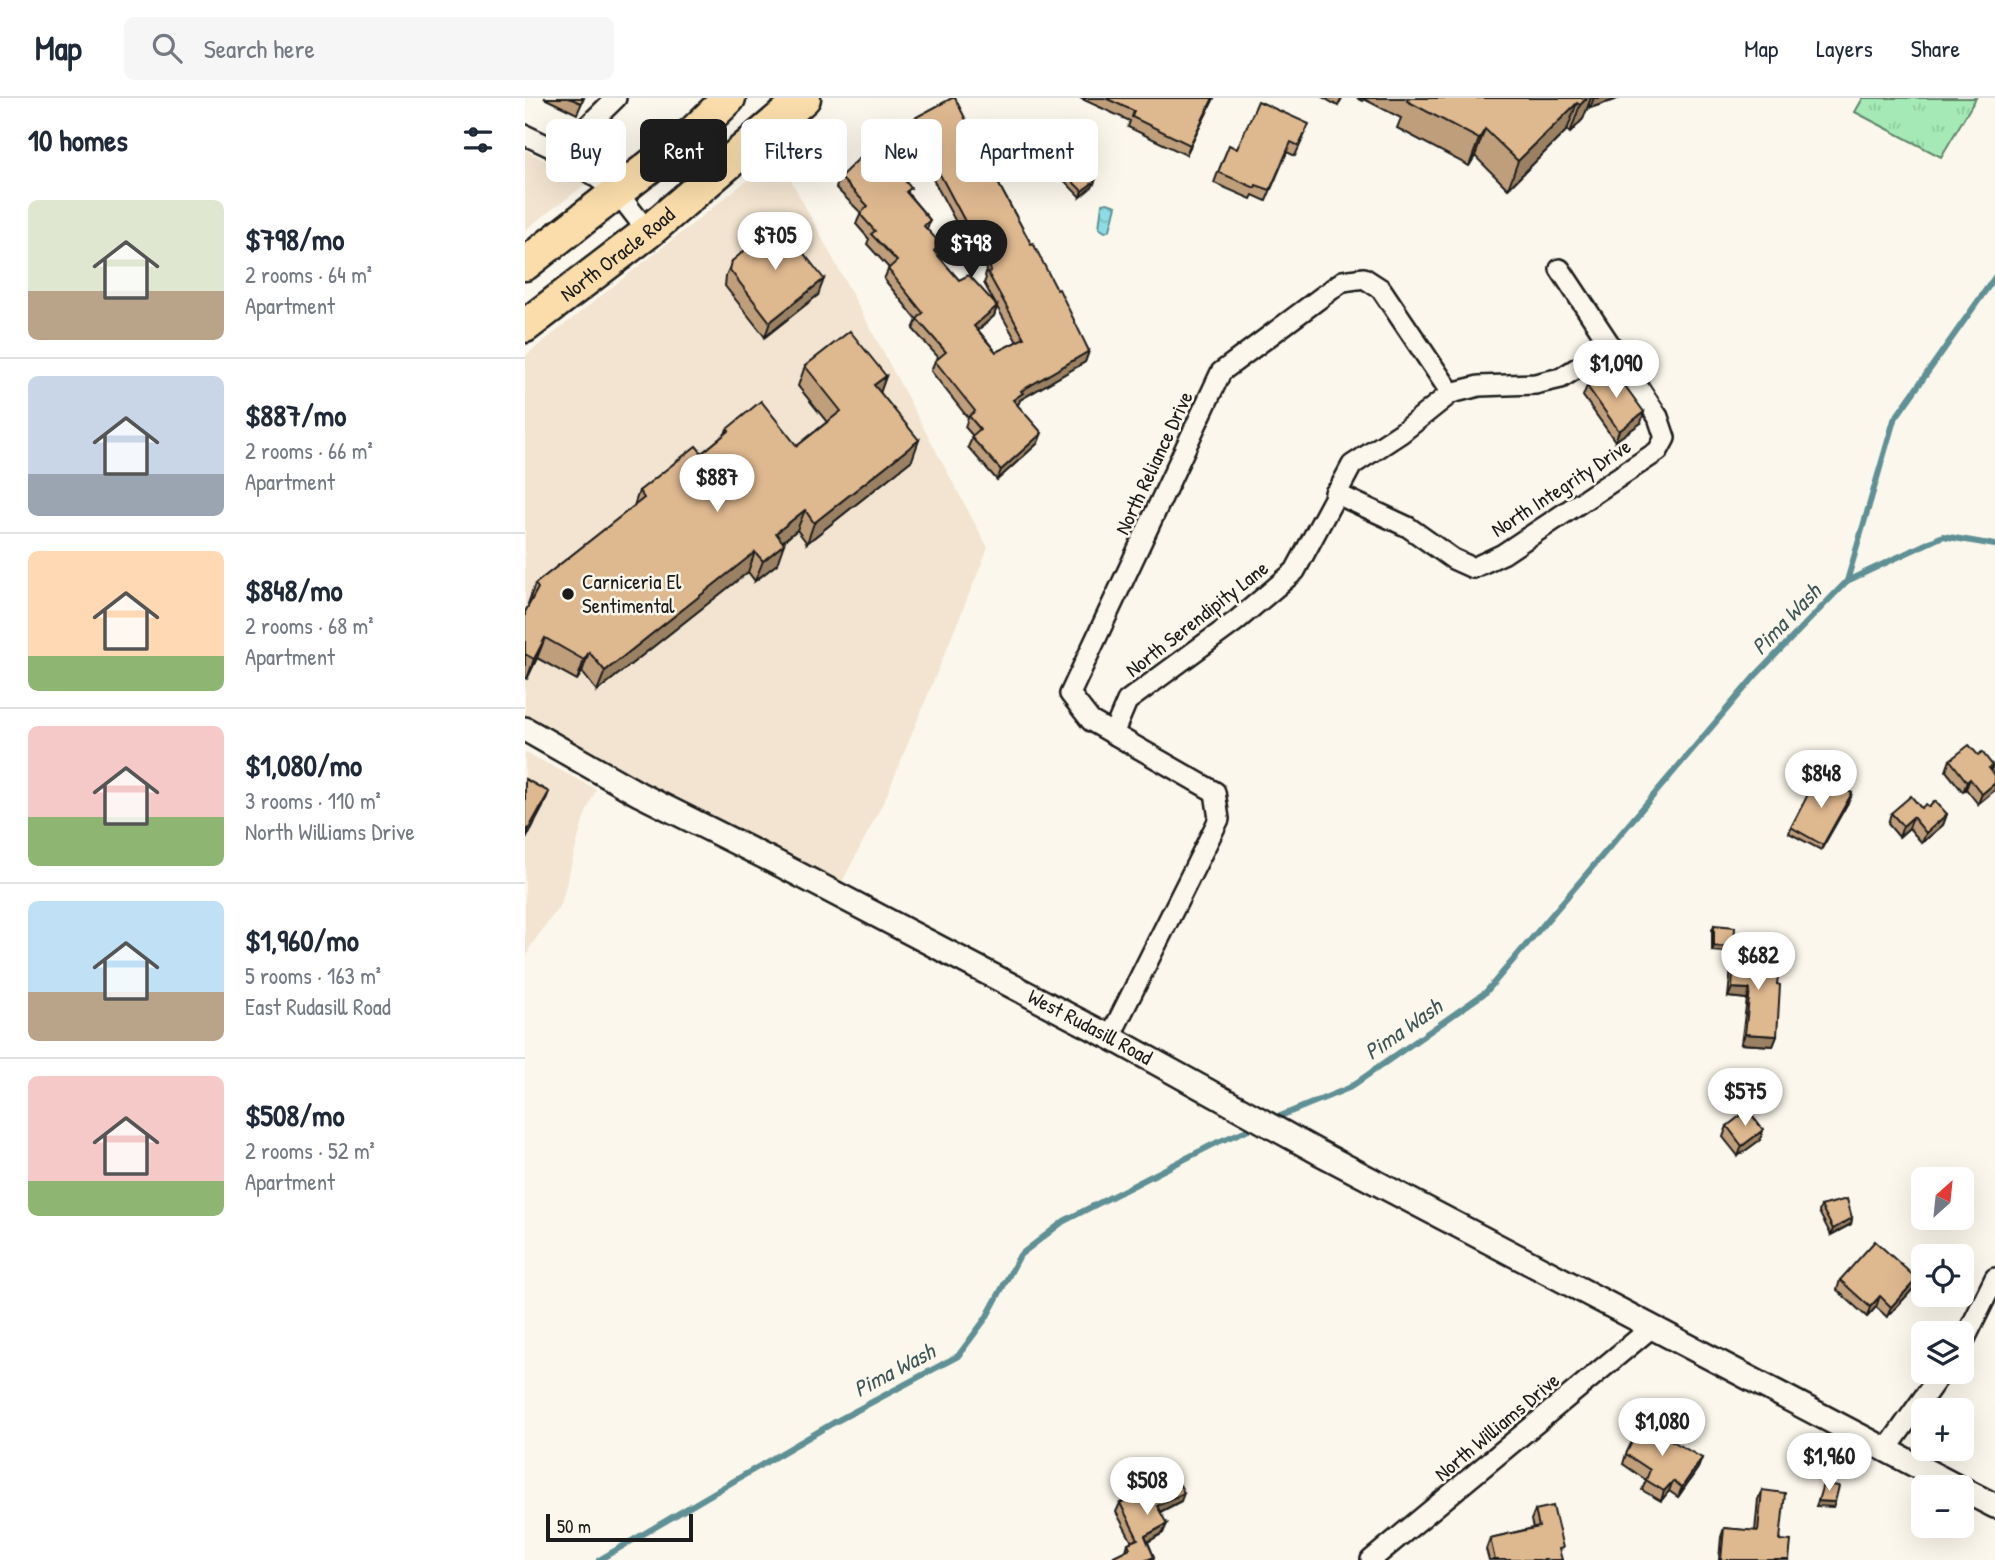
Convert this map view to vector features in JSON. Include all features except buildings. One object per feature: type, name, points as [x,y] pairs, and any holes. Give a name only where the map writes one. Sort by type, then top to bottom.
[{"type":"highway","points":[[525,264],[694,132],[729,98]]},
{"type":"highway","name":"North Oracle Road","points":[[525,326],[648,232],[804,98]]},
{"type":"street","points":[[595,119],[616,98]]},
{"type":"street","points":[[525,135],[546,145]]},
{"type":"street","points":[[603,182],[617,192],[648,232]]},
{"type":"street","name":"North Integrity Drive","points":[[1335,493],[1408,527],[1453,559],[1473,568],[1503,554],[1658,451],[1665,438],[1658,417],[1560,269]]},
{"type":"street","name":"North Reliance Drive","points":[[1113,734],[1091,721],[1070,694],[1221,372],[1343,281],[1364,278],[1381,289],[1451,393]]},
{"type":"street","name":"North Serendipity Lane","points":[[1113,734],[1127,701],[1236,621],[1295,571],[1352,465],[1401,433],[1451,393],[1479,386],[1535,384],[1561,378],[1611,347]]},
{"type":"street","name":"West Rudasill Road","points":[[525,729],[639,794],[1110,1037],[1318,1152],[1935,1475]]},
{"type":"street","points":[[1110,1037],[1219,820],[1215,792],[1113,734]]},
{"type":"street","points":[[1974,1321],[1995,1278]]},
{"type":"street","name":"North Williams Drive","points":[[1371,1560],[1651,1328]]},
{"type":"street","points":[[1886,1450],[1933,1384]]},
{"type":"street","name":"West Rudasill Road","points":[[1974,1495],[1995,1506]]},
{"type":"shaded area","points":[[525,150],[546,161],[546,182],[587,183],[525,230]]},
{"type":"shaded area","points":[[745,182],[792,182],[988,548],[886,797],[840,886],[525,717],[525,356]]},
{"type":"shaded area","points":[[525,752],[596,789],[583,820],[561,904],[530,947],[525,964]]},
{"type":"green space","points":[[1863,98],[1976,98],[1941,157],[1855,112]]},
{"type":"water","points":[[1102,204],[1116,206],[1110,230],[1105,232],[1099,228]]},
{"type":"waterway","name":"Pima Wash","points":[[1273,1119],[1349,1088],[1486,992],[1755,676],[1847,581],[1894,420],[1995,277]]},
{"type":"waterway","points":[[1847,581],[1943,536],[1995,545]]},
{"type":"waterway","name":"Pima Wash","points":[[599,1560],[833,1423],[958,1356],[986,1318],[1020,1255],[1064,1221],[1218,1142],[1257,1126]]},
{"type":"place","name":"Carniceria El Sentimental","points":[[568,594]]}]
